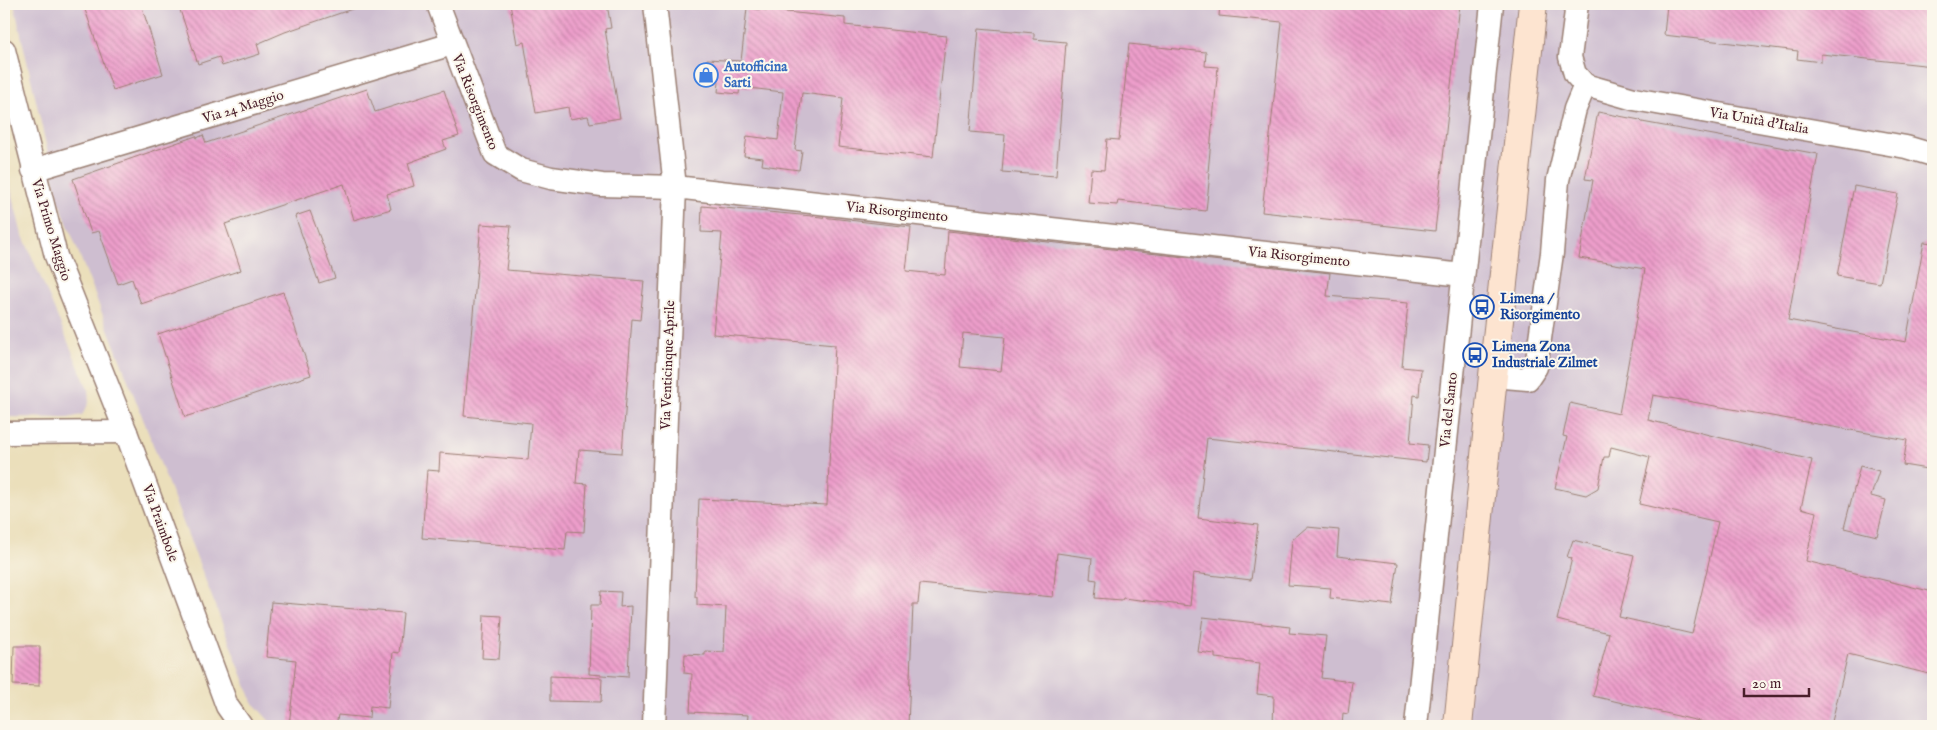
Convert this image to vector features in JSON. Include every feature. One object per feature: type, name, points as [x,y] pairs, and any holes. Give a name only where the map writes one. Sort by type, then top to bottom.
[{"type":"street","name":"Via Risorgimento","points":[[438,4],[495,154],[521,170],[550,178],[602,185],[675,187],[1463,274]]},
{"type":"street","name":"Via Venticinque Aprile","points":[[654,726],[675,187],[655,4]]},
{"type":"street","name":"Via del Santo","points":[[1416,726],[1492,4]]},
{"type":"street","points":[[1458,726],[1493,376],[1534,4]]},
{"type":"street","points":[[1493,376],[1528,379],[1536,367],[1552,253],[1558,180],[1576,109],[1585,85],[1575,74],[1570,58],[1577,4]]},
{"type":"street","name":"Via 24 Maggio","points":[[33,170],[452,44]]},
{"type":"street","name":"Via Primo Maggio","points":[[4,50],[56,256],[126,432]]},
{"type":"street","name":"Via Unità d'Italia","points":[[1585,85],[1634,99],[1906,147],[1933,155]]},
{"type":"street","points":[[4,433],[126,432]]},
{"type":"street","name":"Via Praimbole","points":[[126,432],[227,706],[241,726]]},
{"type":"path","points":[[1606,7],[1624,9]]},
{"type":"shaded area","points":[[14,4],[1933,4],[1933,726],[274,726],[253,703],[59,202]]},
{"type":"shaded area","points":[[4,160],[21,231],[88,389],[89,403],[82,415],[68,418],[4,417]]},
{"type":"building","points":[[83,4],[141,4],[163,74],[113,90]]},
{"type":"building","points":[[178,4],[358,4],[358,7],[285,32],[257,44],[260,54],[222,66],[219,57],[198,64]]},
{"type":"building","points":[[510,4],[607,4],[611,28],[605,29],[620,118],[590,123],[588,116],[570,119],[568,107],[536,113],[524,42],[517,44]]},
{"type":"building","points":[[1220,4],[1460,4],[1435,231],[1262,212],[1282,22],[1219,16]]},
{"type":"building","points":[[1667,4],[1933,4],[1933,66],[1821,54],[1821,62],[1797,59],[1798,51],[1664,35]]},
{"type":"building","points":[[747,8],[845,18],[845,25],[946,36],[933,157],[838,147],[843,98],[802,93],[795,150],[802,151],[799,170],[762,165],[763,158],[744,156],[747,136],[778,140],[783,92],[740,87],[739,94],[718,92],[719,82],[706,82],[707,59],[741,61]]},
{"type":"building","points":[[979,28],[1034,33],[1034,39],[1066,42],[1056,176],[1002,172],[1005,135],[970,132]]},
{"type":"building","points":[[1129,44],[1206,52],[1205,66],[1218,67],[1206,211],[1118,201],[1117,205],[1088,203],[1091,169],[1104,170],[1107,139],[1119,140]]},
{"type":"building","points":[[367,89],[375,112],[444,90],[459,136],[443,141],[446,149],[408,163],[414,186],[387,194],[391,209],[354,220],[344,184],[225,224],[241,270],[141,304],[132,279],[118,284],[99,231],[91,233],[73,179],[196,136],[197,138],[203,135],[206,143]]},
{"type":"building","points":[[1598,112],[1640,120],[1642,122],[1818,154],[1788,320],[1906,342],[1924,242],[1933,243],[1933,470],[1903,465],[1907,440],[1653,395],[1648,420],[1812,460],[1801,508],[1816,512],[1806,561],[1933,592],[1933,675],[1848,654],[1831,726],[1720,726],[1593,696],[1609,633],[1557,620],[1572,558],[1567,557],[1573,540],[1634,555],[1619,617],[1692,634],[1718,522],[1639,504],[1650,457],[1611,447],[1609,457],[1604,457],[1598,488],[1586,495],[1555,488],[1567,437],[1563,436],[1570,403],[1619,414],[1645,269],[1579,258],[1593,180],[1585,179]]},
{"type":"building","points":[[1854,186],[1898,194],[1880,283],[1837,276]]},
{"type":"building","points":[[702,206],[911,227],[906,271],[945,275],[948,231],[1330,273],[1327,296],[1408,303],[1402,367],[1421,369],[1419,396],[1414,395],[1410,443],[1428,445],[1426,462],[1207,438],[1198,518],[1258,525],[1251,580],[1193,573],[1190,606],[1123,598],[1122,600],[1095,598],[1097,580],[1090,579],[1092,558],[1057,553],[1053,597],[920,584],[918,604],[913,604],[908,726],[747,726],[748,715],[690,712],[692,674],[684,673],[685,654],[705,655],[705,651],[724,652],[726,607],[697,605],[697,597],[695,597],[699,499],[827,505],[835,345],[713,334],[722,233],[701,232]],"holes":[[[963,333],[1005,337],[1001,371],[960,367]]]},
{"type":"building","points":[[310,211],[335,278],[319,283],[295,216]]},
{"type":"building","points":[[481,224],[511,226],[506,270],[644,281],[640,320],[632,319],[622,453],[579,450],[576,483],[587,484],[584,532],[567,531],[565,550],[422,538],[427,470],[439,471],[440,453],[528,460],[531,423],[464,416]]},
{"type":"building","points":[[283,292],[311,375],[185,417],[158,334]]},
{"type":"building","points":[[1860,466],[1879,471],[1871,496],[1886,500],[1877,536],[1844,528]]},
{"type":"building","points":[[1307,527],[1339,530],[1337,556],[1398,563],[1392,605],[1330,598],[1331,588],[1288,585],[1292,540]]},
{"type":"building","points":[[601,591],[621,592],[620,607],[631,606],[628,677],[589,674],[591,605],[600,605]]},
{"type":"building","points":[[271,602],[403,613],[399,653],[393,652],[388,708],[370,706],[369,718],[338,715],[336,726],[289,726],[296,660],[266,657]]},
{"type":"building","points":[[484,615],[502,616],[499,659],[482,658]]},
{"type":"building","points":[[1203,617],[1290,627],[1289,633],[1326,636],[1321,678],[1352,682],[1348,714],[1343,713],[1342,726],[1273,726],[1274,696],[1257,694],[1260,663],[1215,658],[1215,654],[1198,652]]},
{"type":"building","points":[[14,646],[40,646],[39,686],[13,685]]},
{"type":"building","points":[[550,676],[602,678],[601,702],[550,701]]},
{"type":"place","name":"Autofficina Sarti","points":[[706,75]]},
{"type":"place","name":"Limena / Risorgimento","points":[[1482,307]]},
{"type":"place","name":"Limena Zona Industriale Zilmet","points":[[1475,355]]}]
